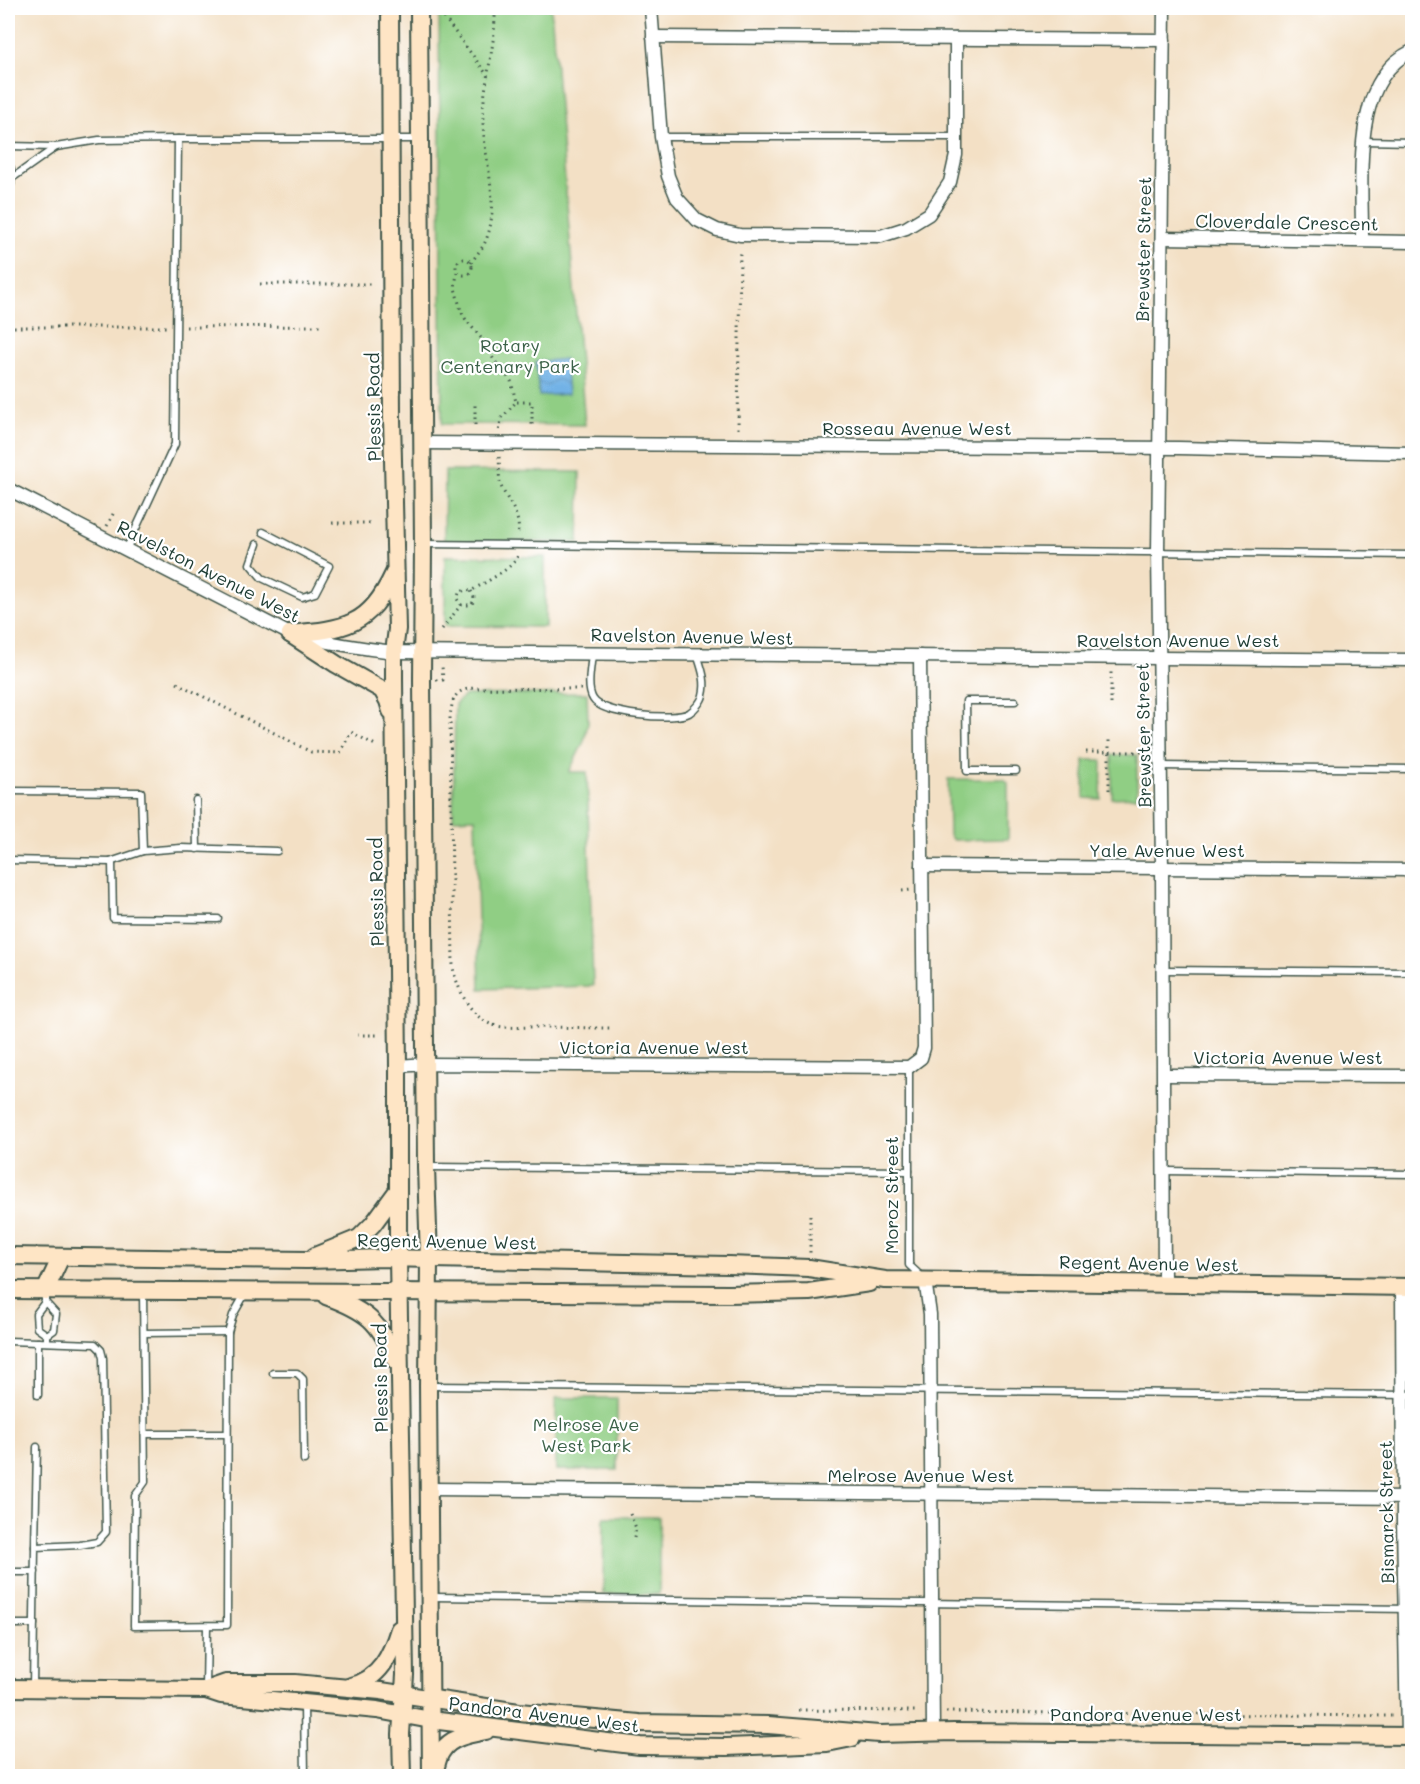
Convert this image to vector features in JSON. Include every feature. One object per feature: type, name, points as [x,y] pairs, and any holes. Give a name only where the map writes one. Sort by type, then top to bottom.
[{"type":"main road","name":"Plessis Road","points":[[390,8],[392,418],[397,632],[394,652],[394,719],[398,1258],[404,1616],[402,1776]]},
{"type":"main road","points":[[419,8],[432,1776]]},
{"type":"main road","points":[[290,634],[334,630],[361,618],[384,593],[396,567]]},
{"type":"main road","points":[[290,634],[382,690],[394,719]]},
{"type":"main road","points":[[307,1260],[359,1238],[373,1224],[398,1190]]},
{"type":"main road","name":"Regent Avenue West","points":[[8,1256],[307,1260],[398,1258],[809,1268],[885,1280],[1407,1287]]},
{"type":"main road","points":[[45,1296],[61,1257]]},
{"type":"main road","name":"Regent Avenue West","points":[[8,1290],[45,1296],[143,1291],[809,1292],[885,1280]]},
{"type":"main road","points":[[315,1291],[350,1305],[371,1318],[381,1329],[400,1370]]},
{"type":"main road","points":[[342,1687],[369,1680],[375,1674],[390,1655],[404,1616]]},
{"type":"main road","name":"Pandora Avenue West","points":[[206,1690],[226,1683],[269,1682],[342,1687],[519,1712],[639,1723],[768,1725],[879,1734],[933,1732],[1410,1736]]},
{"type":"main road","name":"Pandora Avenue West","points":[[8,1688],[206,1690],[221,1695],[377,1710],[402,1716],[494,1729],[640,1746],[827,1743],[879,1734]]},
{"type":"main road","points":[[432,1776],[442,1750],[453,1741],[494,1729]]},
{"type":"street","points":[[651,8],[661,137],[668,176],[677,198],[697,220],[717,230],[740,235],[881,236],[906,228],[929,214],[950,182],[956,155],[956,39]]},
{"type":"street","name":"Brewster Street","points":[[1164,8],[1158,448],[1164,1282]]},
{"type":"street","points":[[653,37],[1164,40]]},
{"type":"street","points":[[1362,241],[1363,141],[1367,112],[1372,94],[1382,77],[1402,56],[1413,51]]},
{"type":"street","points":[[8,169],[8,182]]},
{"type":"street","name":"Cloverdale Crescent","points":[[1162,238],[1413,242]]},
{"type":"street","name":"Rosseau Avenue West","points":[[422,443],[1158,448],[1413,453]]},
{"type":"street","name":"Ravelston Avenue West","points":[[8,489],[290,634],[338,646],[394,652],[1413,660]]},
{"type":"street","points":[[909,1067],[921,1058],[924,1048],[920,656]]},
{"type":"street","name":"Yale Avenue West","points":[[922,866],[1413,870]]},
{"type":"street","name":"Victoria Avenue West","points":[[398,1066],[426,1064],[909,1067]]},
{"type":"street","name":"Victoria Avenue West","points":[[1164,1075],[1413,1076]]},
{"type":"street","name":"Moroz Street","points":[[925,1280],[930,1314],[933,1732]]},
{"type":"street","name":"Bismarck Street","points":[[1407,1287],[1409,1609],[1406,1716],[1410,1736]]},
{"type":"street","name":"Melrose Avenue West","points":[[430,1489],[1408,1498]]},
{"type":"lane","points":[[661,137],[956,137]]},
{"type":"lane","points":[[126,550],[176,444],[178,139]]},
{"type":"lane","points":[[8,146],[56,147],[99,140],[420,139]]},
{"type":"lane","points":[[1363,141],[1413,142]]},
{"type":"lane","points":[[8,182],[56,147]]},
{"type":"lane","points":[[257,544],[250,564],[262,578],[302,597],[315,593],[329,566],[263,532]]},
{"type":"lane","points":[[423,544],[1413,555]]},
{"type":"lane","points":[[592,653],[590,689],[593,699],[601,708],[615,712],[677,716],[689,712],[703,696],[705,682],[697,654]]},
{"type":"lane","points":[[1015,701],[966,701],[967,771],[1016,771]]},
{"type":"lane","points":[[1161,766],[1413,769]]},
{"type":"lane","points":[[8,790],[141,792],[143,851]]},
{"type":"lane","points":[[196,800],[197,849]]},
{"type":"lane","points":[[8,860],[109,862],[143,851],[197,849],[277,851]]},
{"type":"lane","points":[[109,862],[112,862],[113,918],[218,919]]},
{"type":"lane","points":[[1162,970],[1413,972]]},
{"type":"lane","name":"Moroz Street","points":[[909,1067],[909,1264],[925,1280]]},
{"type":"lane","points":[[426,1167],[909,1171]]},
{"type":"lane","points":[[1163,1171],[1413,1174]]},
{"type":"lane","points":[[143,1291],[145,1482],[135,1496],[134,1626],[227,1625],[228,1332],[233,1315],[246,1291]]},
{"type":"lane","points":[[35,1547],[97,1542],[106,1532],[101,1350],[95,1344],[47,1338],[38,1328],[36,1314],[45,1296]]},
{"type":"lane","points":[[8,1341],[38,1342],[47,1338],[54,1330],[56,1314],[45,1296]]},
{"type":"lane","points":[[144,1333],[228,1332]]},
{"type":"lane","points":[[38,1342],[38,1395]]},
{"type":"lane","points":[[273,1373],[297,1373],[303,1379],[304,1460]]},
{"type":"lane","points":[[428,1386],[1408,1395]]},
{"type":"lane","points":[[145,1434],[228,1434]]},
{"type":"lane","points":[[33,1688],[37,1447]]},
{"type":"lane","points":[[8,1572],[35,1572]]},
{"type":"lane","points":[[429,1597],[1409,1609]]},
{"type":"lane","points":[[8,1624],[34,1624]]},
{"type":"lane","points":[[206,1690],[207,1626]]},
{"type":"lane","points":[[304,1703],[304,1776]]},
{"type":"path","points":[[437,8],[489,76]]},
{"type":"path","points":[[457,272],[468,275],[472,268],[471,263],[485,243],[491,221],[492,200],[483,125],[493,53],[495,8]]},
{"type":"path","points":[[738,429],[740,235]]},
{"type":"path","points":[[471,263],[464,259],[456,265],[455,288],[461,311],[494,360],[512,381],[516,402]]},
{"type":"path","points":[[260,284],[372,284]]},
{"type":"path","points":[[499,443],[501,419],[516,402],[532,402],[532,426]]},
{"type":"path","points":[[475,404],[475,425]]},
{"type":"path","points":[[333,523],[374,523]]},
{"type":"path","points":[[461,605],[471,605],[474,602],[475,597],[471,591]]},
{"type":"path","points":[[1111,657],[1111,704]]},
{"type":"path","points":[[442,666],[443,680]]},
{"type":"path","points":[[177,683],[310,752],[340,753],[351,732],[377,746]]},
{"type":"path","points":[[590,689],[474,688],[462,689],[453,699],[450,716],[453,968],[461,993],[470,1007],[493,1025],[610,1028]]},
{"type":"path","points":[[1108,790],[1109,740]]},
{"type":"path","points":[[1086,752],[1160,752]]},
{"type":"path","points":[[357,1035],[380,1035]]},
{"type":"path","points":[[810,1215],[810,1253]]},
{"type":"path","points":[[630,1514],[636,1528],[634,1538]]},
{"type":"path","points":[[795,1710],[1406,1716]]},
{"type":"green space","name":"Rotary Centenary Park","points":[[439,8],[551,8],[585,425],[442,424]]},
{"type":"green space","points":[[445,471],[580,472],[579,542],[444,541]]},
{"type":"green space","points":[[445,556],[545,557],[545,627],[445,626]]},
{"type":"green space","points":[[587,693],[588,723],[584,741],[569,772],[587,772],[593,986],[480,989],[475,818],[453,819],[455,704],[465,695]]},
{"type":"green space","points":[[1112,755],[1137,755],[1137,797],[1112,798]]},
{"type":"green space","points":[[1084,760],[1102,760],[1101,799],[1084,798]]},
{"type":"green space","points":[[948,779],[1004,779],[1008,783],[1008,839],[953,840],[949,836]]},
{"type":"green space","name":"Melrose Ave West Park","points":[[556,1398],[617,1398],[617,1470],[556,1470]]},
{"type":"green space","points":[[604,1517],[659,1517],[659,1594],[603,1594]]},
{"type":"water","points":[[565,359],[568,394],[539,396],[536,362]]}]
